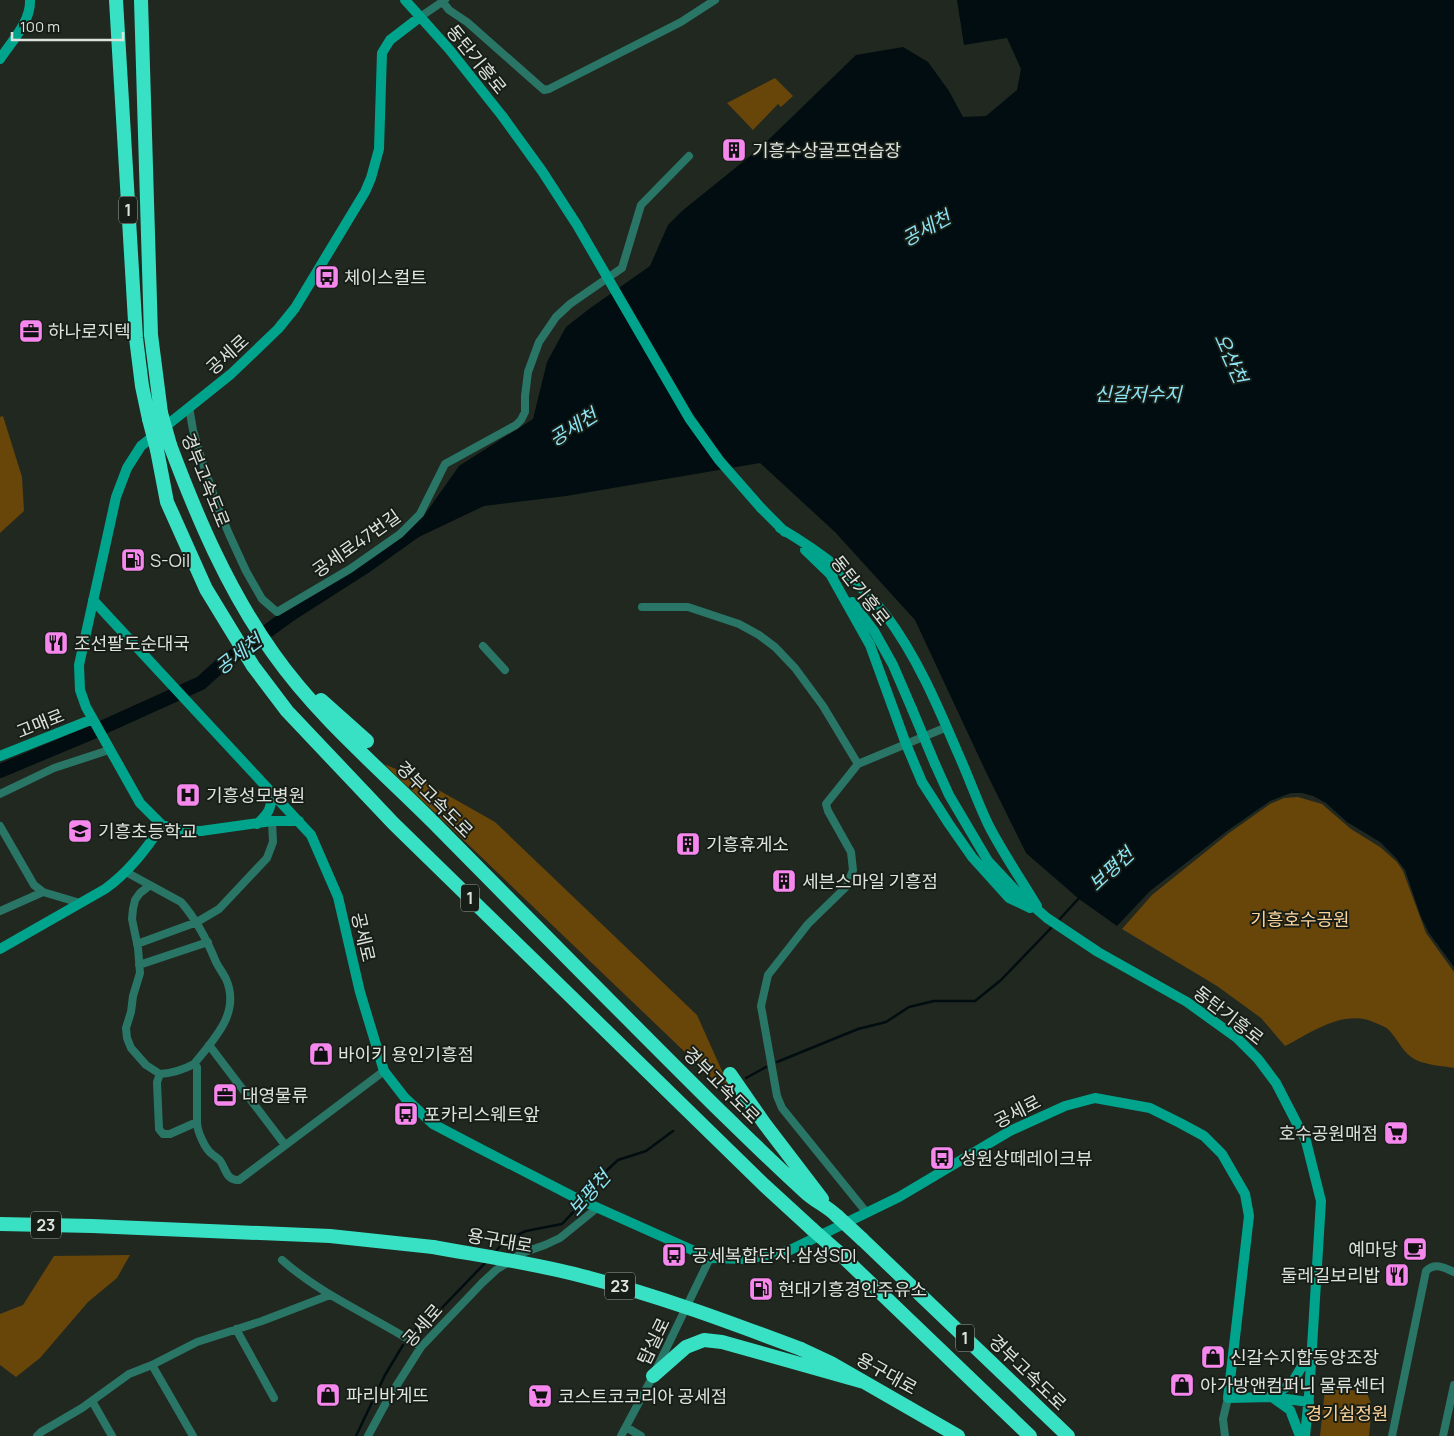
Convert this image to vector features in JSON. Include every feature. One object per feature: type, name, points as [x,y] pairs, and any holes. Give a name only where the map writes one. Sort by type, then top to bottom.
[{"type":"highway","name":"경부고속도로","points":[[116,0],[136,338],[142,386],[170,445],[190,497],[224,571],[251,620],[272,652],[334,726],[717,1108],[806,1194],[832,1212],[862,1239],[1068,1436]]},
{"type":"highway","name":"경부고속도로","points":[[141,0],[151,335],[157,450],[167,502],[206,589],[253,666],[287,710],[393,823],[764,1185],[1030,1436]]},
{"type":"highway","points":[[283,666],[367,741]]},
{"type":"highway","points":[[733,1073],[742,1091],[764,1123],[832,1212]]},
{"type":"highway","name":"용구대로","points":[[3,1225],[92,1226],[330,1236],[433,1248],[532,1264],[600,1280],[717,1317],[802,1349],[831,1363],[958,1436]]},
{"type":"highway","points":[[653,1376],[686,1347],[704,1340],[722,1342],[864,1382]]},
{"type":"street","points":[[0,59],[25,21],[30,0]]},
{"type":"street","name":"동탄기흥로","points":[[405,0],[449,49],[503,117],[542,171],[577,225],[689,418],[730,474],[780,528],[829,572],[874,631],[893,665],[948,795],[988,861],[1017,892],[1044,916],[1098,952],[1194,1007],[1237,1038],[1258,1059],[1276,1083],[1306,1141],[1321,1201],[1309,1402],[1305,1436]]},
{"type":"street","points":[[420,17],[444,1],[449,10],[467,22],[544,90],[681,22],[715,0]]},
{"type":"street","name":"공세로","points":[[108,746],[80,690],[79,665],[116,498],[127,468],[141,446],[231,374],[278,329],[295,308],[365,192],[371,178],[379,149],[382,53],[390,40],[420,17]]},
{"type":"street","name":"공세로47번길","points":[[189,407],[193,430],[216,505],[246,571],[262,599],[278,612],[350,570],[400,534],[420,514],[445,464],[516,425],[521,420],[525,412],[528,372],[539,342],[556,317],[570,304],[622,268],[641,205],[689,156]]},
{"type":"street","points":[[780,528],[807,544],[852,579],[884,614],[905,644],[923,675],[947,727],[988,825],[1044,916]]},
{"type":"street","points":[[829,572],[870,645],[922,782],[972,857],[1009,898],[1044,916]]},
{"type":"street","name":"공세로","points":[[93,600],[311,835],[338,897],[360,992],[384,1070],[405,1098],[433,1124],[578,1199],[710,1258],[747,1259],[788,1251],[867,1213],[899,1197],[1010,1131],[1065,1106],[1095,1098],[1150,1108],[1204,1136],[1222,1154],[1245,1194],[1249,1216],[1228,1398]]},
{"type":"street","points":[[642,607],[688,607],[739,624],[759,635],[795,668],[823,706],[858,764]]},
{"type":"street","points":[[483,646],[505,670]]},
{"type":"street","name":"고매로","points":[[0,756],[93,719]]},
{"type":"street","points":[[867,1213],[782,1108],[777,1096],[761,1006],[768,975],[808,924],[847,886],[853,870],[851,852],[826,804],[858,764],[947,727]]},
{"type":"street","points":[[0,794],[54,768],[108,746],[140,803],[162,825],[184,831],[193,831],[272,821],[299,821]]},
{"type":"street","points":[[257,824],[267,815],[272,805],[272,793]]},
{"type":"street","points":[[137,944],[196,922],[218,909],[267,858],[273,842],[272,821]]},
{"type":"street","points":[[0,949],[105,889],[126,872],[139,858],[162,825]]},
{"type":"street","points":[[0,826],[34,885],[43,892],[80,903]]},
{"type":"street","points":[[126,872],[181,902],[208,942],[225,978],[231,1001],[225,1024],[194,1064],[172,1073],[160,1074],[146,1064],[131,1048],[127,1038],[126,1028],[140,973],[132,919],[133,909],[135,900],[149,886]]},
{"type":"street","points":[[0,911],[43,892]]},
{"type":"street","points":[[139,965],[208,942]]},
{"type":"street","points":[[209,1045],[285,1145]]},
{"type":"street","points":[[194,1064],[197,1068],[197,1127],[210,1153],[221,1160],[224,1170],[229,1177],[235,1180],[239,1180],[384,1070]]},
{"type":"street","points":[[160,1074],[158,1082],[159,1129],[163,1134],[170,1134],[197,1122]]},
{"type":"street","name":"공세로","points":[[368,1436],[388,1399],[421,1347],[496,1270],[522,1253],[545,1246],[560,1238],[595,1207]]},
{"type":"street","name":"탑실로","points":[[621,1436],[653,1376],[710,1258]]},
{"type":"street","points":[[282,1260],[302,1277],[330,1295],[421,1347]]},
{"type":"street","points":[[1392,1436],[1426,1271],[1430,1267],[1438,1266],[1454,1272]]},
{"type":"street","points":[[37,1436],[82,1408],[129,1374],[152,1365],[197,1342],[330,1295]]},
{"type":"street","points":[[236,1329],[274,1398]]},
{"type":"street","points":[[1272,1397],[1292,1383],[1312,1348]]},
{"type":"street","points":[[152,1365],[193,1436]]},
{"type":"street","points":[[1443,1436],[1454,1385]]},
{"type":"street","points":[[1272,1397],[1290,1410],[1300,1436]]},
{"type":"street","points":[[1225,1436],[1223,1419],[1228,1398],[1272,1397],[1309,1402]]},
{"type":"street","points":[[92,1401],[112,1436]]},
{"type":"street","points":[[626,1427],[641,1436]]},
{"type":"green space","points":[[775,78],[793,96],[781,107],[778,104],[753,130],[727,103]]},
{"type":"green space","points":[[3,416],[22,477],[24,511],[0,533],[0,417]]},
{"type":"green space","points":[[384,764],[419,779],[495,822],[697,1015],[735,1100]]},
{"type":"green space","name":"기흥호수공원","points":[[1298,797],[1322,804],[1351,829],[1380,847],[1397,862],[1403,871],[1426,933],[1454,972],[1454,1068],[1416,1060],[1404,1050],[1388,1029],[1366,1019],[1354,1018],[1330,1023],[1285,1046],[1261,1018],[1217,986],[1122,929],[1152,895],[1229,833],[1270,804],[1284,798]]},
{"type":"green space","points":[[130,1255],[117,1278],[88,1302],[40,1358],[16,1377],[0,1365],[0,1314],[23,1305],[54,1256]]},
{"type":"green space","name":"경기쉼정원","points":[[1325,1389],[1366,1391],[1372,1406],[1369,1436],[1320,1436]]},
{"type":"water","name":"신갈저수지","points":[[957,0],[1454,0],[1454,967],[1429,933],[1421,917],[1405,870],[1396,858],[1380,842],[1347,822],[1326,803],[1302,793],[1291,793],[1270,801],[1227,831],[1150,891],[1117,926],[1079,899],[1026,853],[915,620],[835,532],[760,463],[566,496],[484,506],[404,544],[459,466],[533,419],[547,362],[566,327],[650,266],[668,225],[682,211],[760,148],[856,55],[903,47],[928,62],[949,91],[963,117],[986,116],[1017,90],[1021,69],[1007,38],[964,45]]},
{"type":"waterway","name":"공세천","points":[[0,771],[86,735],[201,683],[222,664],[291,614],[366,566],[425,524]]},
{"type":"waterway","name":"보평천","points":[[1057,922],[1080,897]]},
{"type":"waterway","name":"보평천","points":[[777,1062],[858,1029],[886,1022],[909,1007],[934,1001],[975,1001],[1001,980],[1053,926]]},
{"type":"waterway","name":"보평천","points":[[746,1078],[766,1067]]},
{"type":"waterway","name":"보평천","points":[[585,1199],[602,1175],[618,1160],[646,1151],[673,1131]]},
{"type":"waterway","name":"보평천","points":[[494,1253],[506,1240],[526,1231],[562,1224],[581,1204]]},
{"type":"waterway","name":"보평천","points":[[416,1329],[436,1314],[487,1261]]},
{"type":"waterway","name":"보평천","points":[[356,1436],[385,1375],[403,1345]]},
{"type":"place","name":"기흥수상골프연습장","points":[[734,150]]},
{"type":"place","name":"체이스컬트","points":[[327,277]]},
{"type":"place","name":"하나로지텍","points":[[31,331]]},
{"type":"place","name":"S-Oil","points":[[133,560]]},
{"type":"place","name":"조선팔도순대국","points":[[56,643]]},
{"type":"place","name":"기흥성모병원","points":[[188,795]]},
{"type":"place","name":"기흥초등학교","points":[[80,831]]},
{"type":"place","name":"기흥휴게소","points":[[688,844]]},
{"type":"place","name":"세븐스마일 기흥점","points":[[784,881]]},
{"type":"place","name":"바이키 용인기흥점","points":[[321,1054]]},
{"type":"place","name":"대영물류","points":[[225,1095]]},
{"type":"place","name":"포카리스웨트앞","points":[[406,1114]]},
{"type":"place","name":"호수공원매점","points":[[1396,1133]]},
{"type":"place","name":"성원상떼레이크뷰","points":[[942,1158]]},
{"type":"place","name":"예마당","points":[[1415,1249]]},
{"type":"place","name":"공세복합단지.삼성SDI","points":[[674,1255]]},
{"type":"place","name":"둘레길보리밥","points":[[1397,1275]]},
{"type":"place","name":"현대기흥경인주유소","points":[[761,1289]]},
{"type":"place","name":"신갈수지합동양조장","points":[[1213,1357]]},
{"type":"place","name":"아가방앤컴퍼니 물류센터","points":[[1182,1385]]},
{"type":"place","name":"파리바게뜨","points":[[328,1395]]},
{"type":"place","name":"코스트코코리아 공세점","points":[[540,1396]]},
{"type":"water label","name":"오산천","points":[[1231,358]]}]
